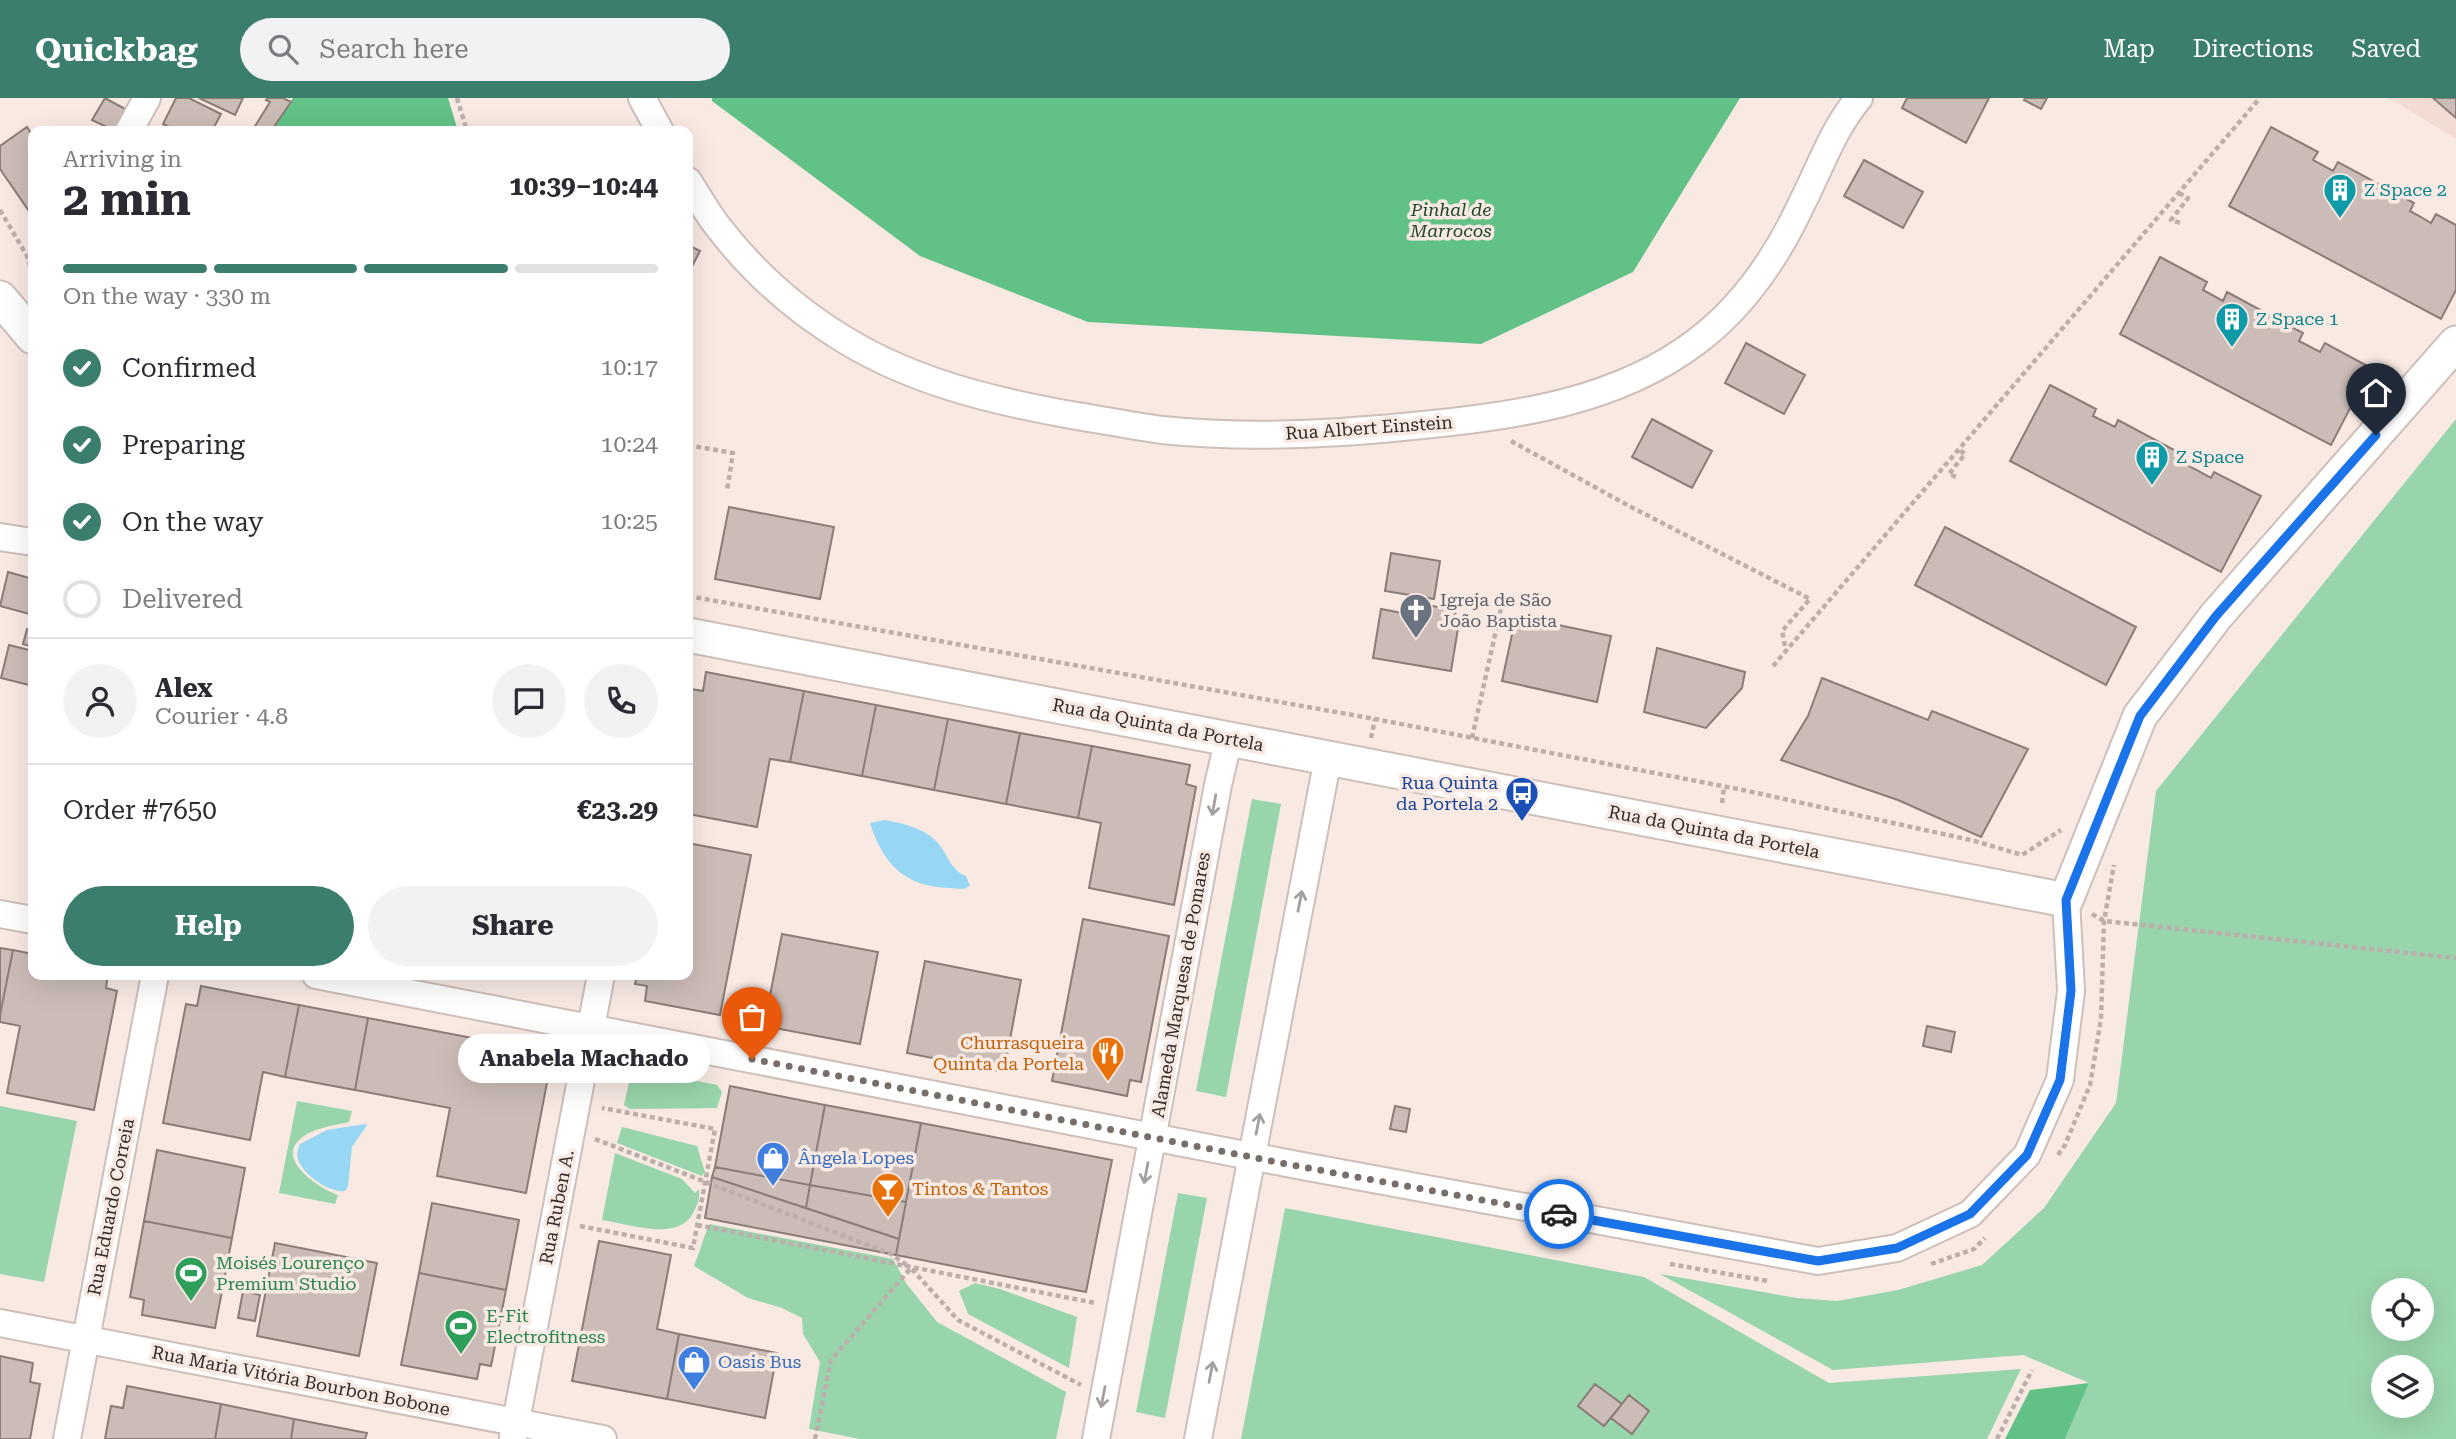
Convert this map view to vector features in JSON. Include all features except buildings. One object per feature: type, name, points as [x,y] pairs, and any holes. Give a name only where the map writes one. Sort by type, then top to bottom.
[{"type":"street","points":[[132,126],[147,98]]},
{"type":"street","points":[[642,98],[657,126]]},
{"type":"street","name":"Rua Albert Einstein","points":[[693,189],[717,226],[753,267],[793,303],[845,340],[892,364],[948,387],[1010,404],[1162,430],[1264,435],[1338,434],[1474,420],[1533,410],[1624,384],[1667,361],[1696,342],[1732,311],[1764,272],[1786,235],[1834,135],[1859,98]]},
{"type":"street","points":[[0,298],[28,320]]},
{"type":"street","points":[[342,980],[1791,1258],[1818,1261],[1897,1248],[1970,1214],[2027,1155],[2060,1080],[2071,991],[2066,900],[2140,716],[2216,616],[2456,343]]},
{"type":"street","points":[[0,537],[28,541]]},
{"type":"street","name":"Rua da Quinta da Portela","points":[[693,636],[2066,900]]},
{"type":"street","name":"Alameda Marquesa de Pomares","points":[[1096,1439],[1229,738]]},
{"type":"street","points":[[1198,1439],[1328,758]]},
{"type":"street","points":[[0,914],[28,919]]},
{"type":"street","name":"Rua Eduardo Correia","points":[[67,1439],[154,980]]},
{"type":"street","name":"Rua Ruben A.","points":[[514,1431],[600,980]]},
{"type":"street","name":"Rua Maria Vitória Bourbon Bobone","points":[[0,1323],[514,1431],[603,1439]]},
{"type":"path","points":[[457,98],[465,126]]},
{"type":"path","points":[[1773,666],[2260,98]]},
{"type":"path","points":[[2179,193],[2188,198],[2171,220],[2179,223]]},
{"type":"path","points":[[0,210],[28,259]]},
{"type":"path","points":[[1474,420],[1631,507],[1810,599],[1782,631],[1786,651]]},
{"type":"path","points":[[693,446],[733,453],[727,491]]},
{"type":"path","points":[[1956,477],[1949,474],[1965,454],[1958,449]]},
{"type":"path","points":[[693,597],[1472,738],[1762,794],[1975,841],[2022,855],[2065,828],[2119,841],[2104,921],[2101,1019],[2090,1085],[2065,1145],[2050,1165]]},
{"type":"path","points":[[1472,738],[1503,599]]},
{"type":"path","points":[[2066,900],[2104,921],[2456,958]]},
{"type":"path","points":[[554,1221],[693,1248],[706,1183],[715,1129],[577,1103]]},
{"type":"path","points":[[572,1130],[891,1254],[911,1268],[958,1320],[1103,1397]]},
{"type":"path","points":[[697,1225],[1120,1308]]},
{"type":"path","points":[[1927,1265],[1974,1249],[1992,1231]]},
{"type":"path","points":[[1668,1263],[1775,1283]]},
{"type":"path","points":[[815,1439],[831,1360],[911,1268]]},
{"type":"path","points":[[1997,1439],[2032,1370]]},
{"type":"shaded area","points":[[2389,98],[2456,98],[2456,139]]},
{"type":"green space","points":[[293,98],[448,98],[456,126],[274,126]]},
{"type":"green space","name":"Pinhal de Marrocos","points":[[712,98],[1740,98],[1633,272],[1481,344],[1088,322],[920,256],[712,101]]},
{"type":"green space","points":[[2456,419],[2456,1439],[2065,1439],[2089,1383],[2023,1355],[1833,1370],[1660,1274],[1797,1298],[1837,1301],[1898,1290],[1982,1265],[2044,1208],[2116,1103],[2156,791]]},
{"type":"green space","points":[[1252,799],[1281,804],[1226,1097],[1196,1091]]},
{"type":"green space","points":[[632,1068],[717,1085],[722,1092],[717,1108],[630,1109],[624,1105]]},
{"type":"green space","points":[[297,1101],[352,1111],[349,1122],[309,1133],[298,1141],[293,1149],[293,1157],[304,1174],[338,1195],[335,1204],[279,1193]]},
{"type":"green space","points":[[0,1106],[77,1121],[44,1282],[0,1274]]},
{"type":"green space","points":[[622,1127],[697,1146],[705,1172],[702,1176],[617,1143]]},
{"type":"green space","points":[[615,1153],[682,1179],[695,1193],[699,1189],[698,1203],[687,1221],[666,1229],[653,1229],[602,1220]]},
{"type":"green space","points":[[1178,1193],[1207,1198],[1165,1418],[1136,1412]]},
{"type":"green space","points":[[1285,1208],[1644,1277],[1829,1383],[2021,1369],[1987,1439],[1241,1439]]},
{"type":"green space","points":[[709,1224],[893,1259],[906,1283],[937,1322],[1066,1392],[1056,1439],[860,1439],[809,1429],[820,1362],[803,1334],[802,1318],[782,1308],[748,1298],[694,1266]]},
{"type":"green space","points":[[975,1283],[1000,1289],[1077,1317],[1069,1368],[968,1314],[959,1291]]},
{"type":"green space","points":[[2089,1383],[2065,1439],[2005,1439],[2030,1390]]},
{"type":"water","points":[[884,820],[912,827],[932,837],[956,870],[966,876],[970,886],[964,889],[935,887],[915,881],[897,870],[878,844],[870,823]]},
{"type":"water","points":[[367,1125],[352,1147],[348,1186],[345,1191],[323,1185],[309,1175],[299,1162],[297,1155],[300,1144],[327,1130]]},
{"type":"way so far","points":[[752,1059],[1252,1155],[1297,1166],[1559,1214]]},
{"type":"place","name":"Z Space 2","points":[[2340,220]]},
{"type":"place","name":"Z Space 1","points":[[2232,349]]},
{"type":"place","name":"Z Space","points":[[2152,487]]},
{"type":"place","name":"Igreja de São João Baptista","points":[[1416,640]]},
{"type":"place","name":"Rua Quinta da Portela 2","points":[[1522,823]]},
{"type":"place","name":"Anabela Machado","points":[[752,1059]]},
{"type":"place","name":"Churrasqueira Quinta da Portela","points":[[1108,1083]]},
{"type":"place","name":"Ângela Lopes","points":[[773,1188]]},
{"type":"place","name":"Tintos & Tantos","points":[[888,1219]]},
{"type":"place","name":"Moisés Lourenço Premium Studio","points":[[191,1303]]},
{"type":"place","name":"E-Fit Electrofitness","points":[[461,1356]]},
{"type":"place","name":"Oasis Bus","points":[[694,1392]]},
{"type":"route","points":[[1559,1214],[1818,1261],[1897,1248],[1970,1214],[2027,1155],[2060,1080],[2071,991],[2066,900],[2140,716],[2216,616],[2376,435]]}]
